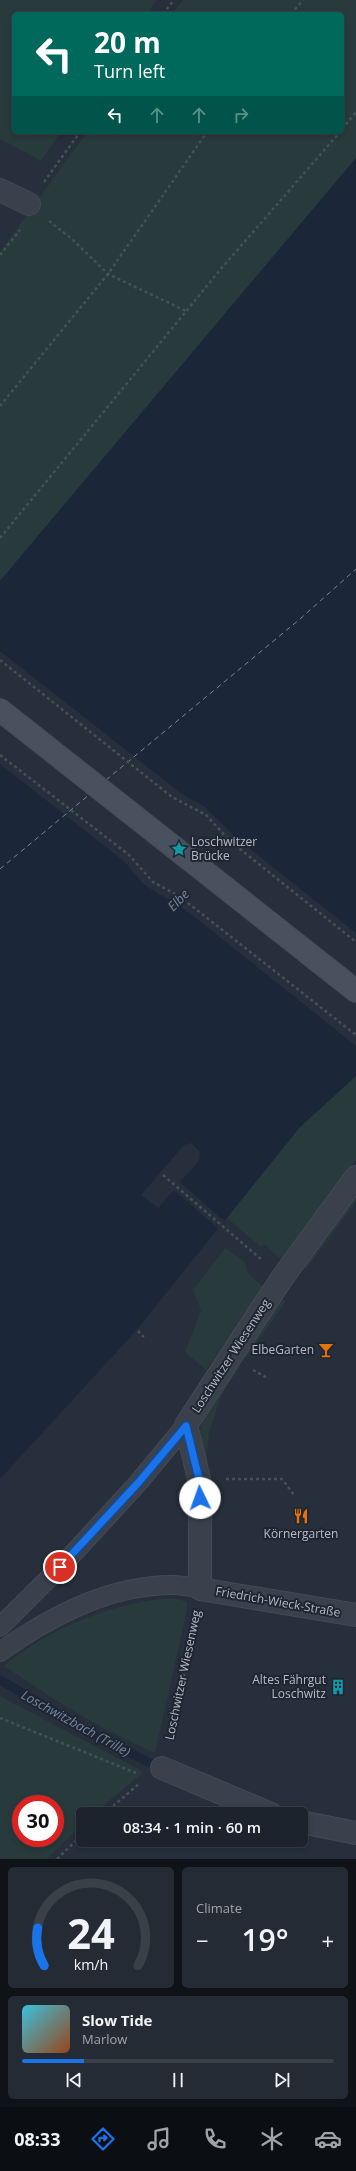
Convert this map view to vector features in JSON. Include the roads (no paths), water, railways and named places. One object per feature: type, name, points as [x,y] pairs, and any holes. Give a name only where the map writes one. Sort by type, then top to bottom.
[{"type":"main road","points":[[0,710],[356,991]]},
{"type":"street","points":[[0,190],[29,204]]},
{"type":"street","name":"Loschwitzer Wiesenweg","points":[[200,1589],[200,1483],[186,1426],[282,1278],[356,1177]]},
{"type":"street","name":"Friedrich-Wieck-Straße","points":[[200,1589],[356,1615]]},
{"type":"street","points":[[155,1773],[251,1807]]},
{"type":"street","points":[[308,1823],[356,1833]]},
{"type":"lane","points":[[0,1627],[70,1557],[138,1483],[186,1426]]},
{"type":"lane","points":[[0,1652],[56,1616],[88,1602],[130,1589],[174,1585],[200,1589]]},
{"type":"water","name":"Elbe","points":[[356,158],[356,1076],[300,1127],[134,1333],[0,1479],[0,581]]},
{"type":"waterway","name":"Loschwitzbach (Trille)","points":[[0,1680],[87,1731],[152,1764]]},
{"type":"place","name":"Loschwitzer Brücke","points":[[179,849]]},
{"type":"place","name":"ElbeGarten","points":[[326,1350]]},
{"type":"place","name":"Körnergarten","points":[[301,1516]]},
{"type":"place","name":"Altes Fährgut Loschwitz","points":[[338,1687]]}]
